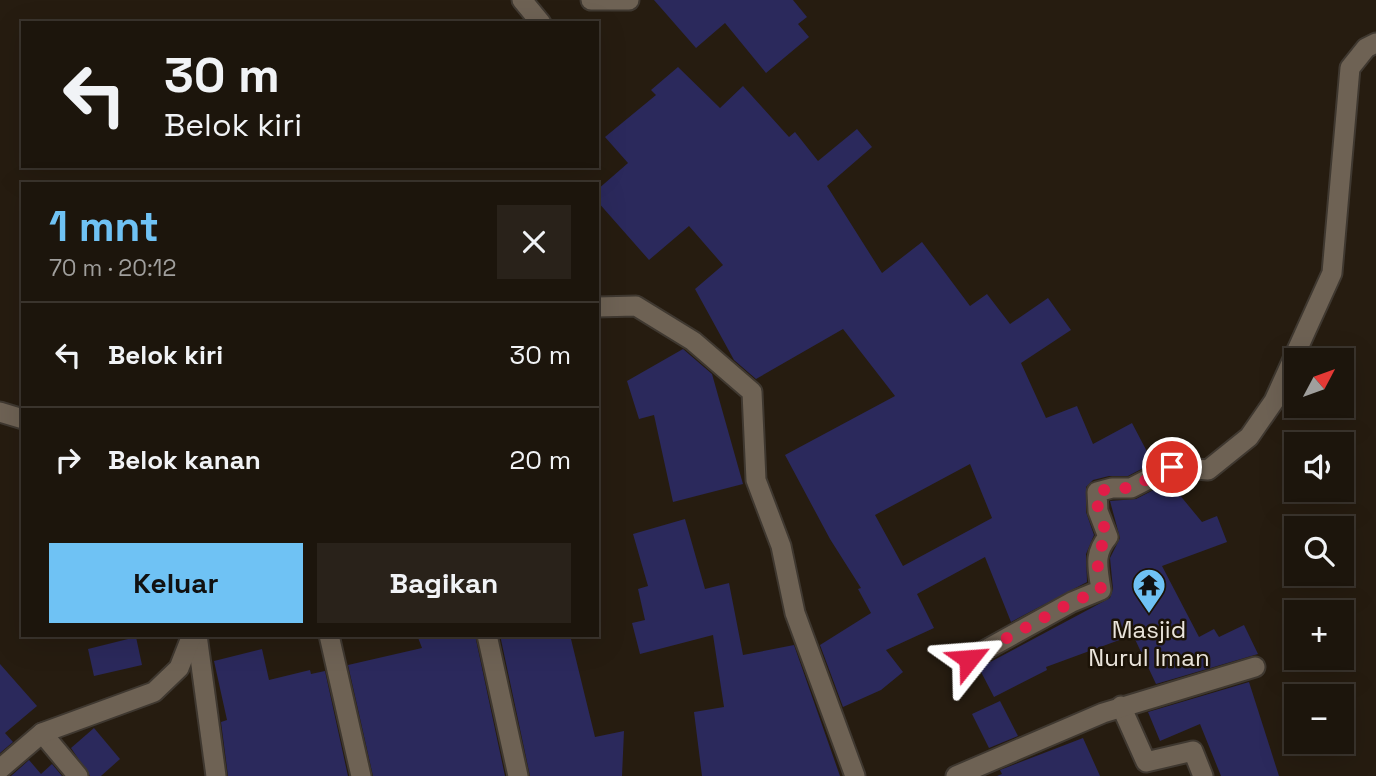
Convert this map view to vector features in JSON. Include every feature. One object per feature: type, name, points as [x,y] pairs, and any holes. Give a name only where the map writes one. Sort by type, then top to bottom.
[{"type":"street","points":[[522,0],[539,21]]},
{"type":"street","points":[[591,0],[629,0]]},
{"type":"street","points":[[969,659],[1072,602],[1101,590],[1096,557],[1098,548],[1108,537],[1098,511],[1097,492],[1112,488],[1130,488],[1172,467],[1208,470],[1249,437],[1274,401],[1295,361],[1332,273],[1350,68],[1366,48],[1376,43]]},
{"type":"street","points":[[599,307],[636,306],[693,341],[752,392],[756,480],[780,546],[795,613],[855,776]]},
{"type":"street","points":[[0,412],[21,418]]},
{"type":"street","points":[[0,769],[42,733],[154,692],[179,668],[194,637]]},
{"type":"street","points":[[195,637],[216,776]]},
{"type":"street","points":[[329,637],[361,776]]},
{"type":"street","points":[[487,637],[518,776]]},
{"type":"street","points":[[956,776],[1121,706],[1255,667]]},
{"type":"street","points":[[1121,706],[1146,762],[1193,751],[1203,776]]},
{"type":"street","points":[[42,733],[78,776]]},
{"type":"building","points":[[654,0],[793,0],[807,17],[798,24],[809,37],[766,73],[725,23],[696,48]]},
{"type":"building","points":[[678,67],[720,108],[743,86],[789,137],[795,132],[818,161],[857,129],[872,147],[827,186],[882,273],[922,242],[970,306],[987,294],[1010,324],[1048,298],[1071,330],[1021,363],[1046,418],[1077,406],[1093,444],[1132,423],[1153,463],[1128,476],[1109,476],[1093,480],[1086,487],[1086,512],[1094,535],[1086,554],[1087,582],[1011,622],[985,557],[917,594],[934,628],[886,650],[903,672],[881,690],[843,707],[820,645],[871,613],[858,589],[861,588],[830,539],[785,455],[895,396],[843,329],[756,379],[734,360],[695,289],[723,265],[689,226],[649,260],[599,203],[599,188],[628,163],[605,137],[656,95],[651,90]],"holes":[[[970,464],[992,518],[903,566],[875,515]]]},
{"type":"building","points":[[683,349],[712,374],[743,484],[673,502],[654,415],[639,419],[627,381]]},
{"type":"building","points":[[1169,482],[1202,522],[1217,516],[1227,542],[1162,566],[1199,637],[1214,629],[1219,637],[1244,625],[1258,654],[1156,684],[1133,635],[1046,667],[1047,670],[994,697],[979,668],[1110,598],[1113,589],[1110,558],[1120,538],[1110,501],[1136,499]]},
{"type":"building","points":[[685,519],[705,589],[729,583],[743,655],[794,645],[840,776],[702,776],[694,712],[724,707],[713,635],[640,654],[632,623],[645,620],[638,589],[648,586],[633,534]]},
{"type":"building","points":[[136,637],[142,665],[94,676],[88,649]]},
{"type":"building","points":[[418,637],[475,637],[505,776],[373,776],[348,665],[422,648]]},
{"type":"building","points":[[500,637],[570,637],[595,737],[624,731],[622,776],[530,776]]},
{"type":"building","points":[[262,649],[269,680],[310,670],[311,674],[325,671],[348,776],[228,776],[221,722],[227,720],[214,661]]},
{"type":"building","points":[[0,664],[37,706],[5,733],[13,742],[0,753]]},
{"type":"building","points":[[1249,682],[1279,776],[1221,776],[1200,724],[1160,741],[1148,712]]},
{"type":"building","points":[[1000,701],[1018,736],[989,748],[972,714]]},
{"type":"building","points":[[94,728],[120,759],[101,776],[90,776],[71,748]]},
{"type":"building","points":[[1083,738],[1100,776],[997,776],[1002,774],[1000,770]]},
{"type":"building","points":[[29,760],[41,774],[52,764],[62,776],[11,776]]},
{"type":"place","name":"Masjid Nurul Iman","points":[[1149,615]]},
{"type":"route","points":[[969,659],[1072,602],[1101,590],[1096,557],[1098,548],[1108,537],[1098,511],[1097,492],[1112,488],[1130,488],[1172,467]]}]
